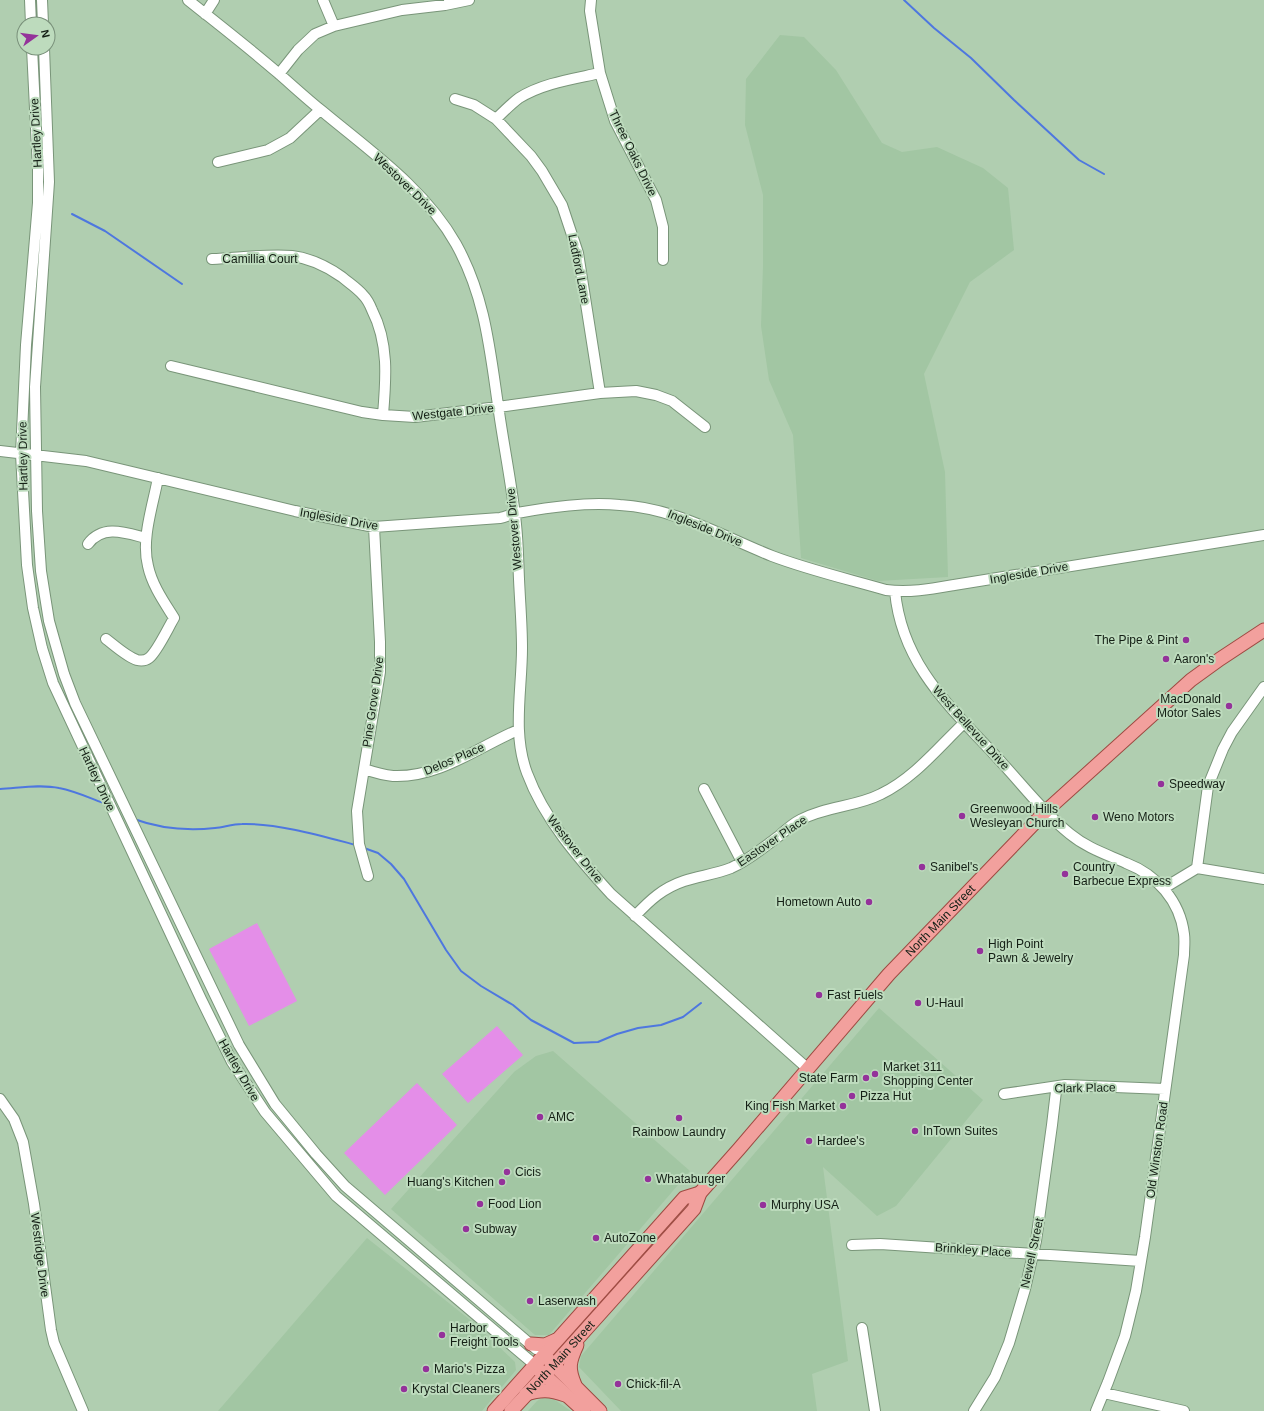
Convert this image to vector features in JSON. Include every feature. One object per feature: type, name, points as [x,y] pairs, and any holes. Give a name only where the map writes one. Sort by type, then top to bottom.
[{"type":"main road","name":"North Main Street","points":[[511,1411],[581,1336],[694,1208],[700,1193],[889,974],[1046,811],[1191,680],[1252,636],[1264,630]]},
{"type":"main road","name":"North Main Street","points":[[494,1411],[684,1198],[700,1193]]},
{"type":"main road","points":[[571,1391],[570,1363],[581,1336]]},
{"type":"main road","points":[[531,1344],[545,1345],[557,1340]]},
{"type":"main road","points":[[544,1355],[554,1365],[584,1411]]},
{"type":"main road","points":[[535,1365],[545,1375],[600,1411]]},
{"type":"main road","points":[[526,1394],[550,1390],[571,1391]]},
{"type":"street","points":[[30,0],[31,16]]},
{"type":"street","points":[[42,0],[43,16]]},
{"type":"street","name":"Westover Drive","points":[[188,0],[374,154],[425,200],[456,244],[473,280],[484,315],[515,513],[522,648],[518,730],[526,772],[547,812],[565,839],[611,894],[807,1068]]},
{"type":"street","points":[[205,14],[214,0]]},
{"type":"street","points":[[323,0],[334,26]]},
{"type":"street","points":[[279,74],[298,50],[315,34],[334,26],[402,10],[444,2],[469,0]]},
{"type":"street","name":"Three Oaks Drive","points":[[591,0],[590,11],[600,73],[615,121],[656,200],[663,227],[663,260]]},
{"type":"street","name":"Hartley Drive","points":[[32,56],[38,169],[38,204],[26,345],[22,454],[27,565],[33,608],[42,648],[53,683],[201,999],[232,1062],[264,1112],[336,1196],[535,1365]]},
{"type":"street","name":"Hartley Drive","points":[[44,56],[49,182],[35,387],[37,511],[41,571],[49,621],[64,674],[75,703],[239,1045],[275,1104],[316,1154],[345,1186],[544,1355]]},
{"type":"street","points":[[496,119],[520,98],[535,91],[551,84],[600,73]]},
{"type":"street","name":"Ladford Lane","points":[[455,99],[474,105],[496,119],[531,156],[553,188],[565,212],[578,254],[600,393]]},
{"type":"street","points":[[218,162],[268,150],[290,138],[320,110]]},
{"type":"street","name":"Camillia Court","points":[[212,259],[292,256],[312,261],[331,269],[364,295],[377,320],[382,335],[385,352],[383,415]]},
{"type":"street","name":"Westgate Drive","points":[[171,366],[362,412],[415,417],[498,408],[600,393],[636,391],[656,395],[672,401],[705,427]]},
{"type":"street","name":"Ingleside Drive","points":[[0,451],[86,461],[295,511],[374,527],[500,518],[515,513],[588,504],[620,504],[649,508],[687,519],[792,563],[886,590],[895,591],[931,589],[1264,535]]},
{"type":"street","points":[[106,639],[137,660],[144,661],[154,653],[174,618],[156,588],[148,567],[146,538],[158,478]]},
{"type":"street","name":"Pine Grove Drive","points":[[368,876],[359,844],[357,811],[380,672],[380,642],[374,527]]},
{"type":"street","points":[[88,544],[97,535],[110,531],[117,531],[146,538]]},
{"type":"street","name":"West Bellevue Drive","points":[[895,591],[896,604],[901,625],[920,668],[943,700],[1046,811]]},
{"type":"street","points":[[1197,868],[1208,786],[1223,749],[1232,732],[1264,687]]},
{"type":"street","name":"Eastover Place","points":[[635,916],[651,899],[669,888],[684,881],[730,868],[742,862],[761,850],[784,830],[806,816],[830,808],[868,799],[890,789],[907,778],[924,763],[964,723]]},
{"type":"street","name":"Delos Place","points":[[364,769],[379,774],[393,776],[408,776],[423,773],[459,760],[518,730]]},
{"type":"street","points":[[704,789],[742,862]]},
{"type":"street","name":"Old Winston Road","points":[[1046,811],[1055,822],[1083,844],[1139,869],[1164,888],[1174,904],[1181,920],[1184,935],[1184,955],[1136,1291],[1125,1336],[1096,1411]]},
{"type":"street","points":[[1164,888],[1197,868],[1264,879]]},
{"type":"street","name":"Clark Place","points":[[1004,1094],[1060,1087],[1064,1085],[1165,1089]]},
{"type":"street","name":"Newell Street","points":[[974,1411],[995,1377],[1009,1344],[1025,1289],[1038,1234],[1056,1091],[1060,1087]]},
{"type":"street","name":"Westridge Drive","points":[[0,1099],[14,1119],[23,1142],[34,1204],[51,1330],[54,1343],[83,1411]]},
{"type":"street","name":"Brinkley Place","points":[[852,1245],[880,1244],[1141,1261]]},
{"type":"street","points":[[862,1328],[875,1411]]},
{"type":"street","points":[[1104,1393],[1184,1411]]},
{"type":"shaded area","points":[[780,35],[804,37],[836,70],[882,143],[902,152],[937,147],[983,168],[1008,188],[1014,250],[970,282],[924,374],[945,472],[948,577],[878,581],[801,558],[793,435],[769,380],[761,326],[763,195],[745,125],[746,79]]},
{"type":"shaded area","points":[[257,923],[297,1001],[249,1026],[209,949]]},
{"type":"shaded area","points":[[879,1008],[983,1100],[896,1206],[877,1216],[823,1167],[848,1361],[812,1374],[817,1411],[621,1411],[579,1367],[581,1356]]},
{"type":"shaded area","points":[[497,1026],[523,1055],[468,1103],[442,1074]]},
{"type":"shaded area","points":[[553,1051],[690,1171],[549,1335],[535,1335],[391,1209],[514,1072],[536,1056]]},
{"type":"shaded area","points":[[417,1083],[457,1125],[385,1195],[344,1153]]},
{"type":"shaded area","points":[[367,1238],[474,1323],[515,1362],[516,1370],[482,1411],[218,1411]]},
{"type":"shaded area","points":[[546,1396],[555,1400],[571,1411],[528,1411],[537,1401]]},
{"type":"waterway","points":[[904,0],[934,28],[971,58],[1079,160],[1104,174]]},
{"type":"waterway","points":[[72,214],[105,231],[182,284]]},
{"type":"waterway","points":[[0,789],[37,786],[52,787],[71,791],[106,804]]},
{"type":"waterway","points":[[134,819],[154,825],[184,829],[256,824],[299,831],[356,845]]},
{"type":"waterway","points":[[364,848],[378,853],[391,864],[404,879],[446,950],[461,971],[481,986],[513,1005],[531,1020],[574,1043],[598,1042],[617,1034],[638,1028],[661,1025],[683,1017],[701,1003]]},
{"type":"place","name":"The Pipe & Pint","points":[[1186,640]]},
{"type":"place","name":"Aaron's","points":[[1166,659]]},
{"type":"place","name":"MacDonald Motor Sales","points":[[1229,706]]},
{"type":"place","name":"Speedway","points":[[1161,784]]},
{"type":"place","name":"Greenwood Hills Wesleyan Church","points":[[962,816]]},
{"type":"place","name":"Weno Motors","points":[[1095,817]]},
{"type":"place","name":"Sanibel's","points":[[922,867]]},
{"type":"place","name":"Country Barbecue Express","points":[[1065,874]]},
{"type":"place","name":"Hometown Auto","points":[[869,902]]},
{"type":"place","name":"High Point Pawn & Jewelry","points":[[980,951]]},
{"type":"place","name":"Fast Fuels","points":[[819,995]]},
{"type":"place","name":"U-Haul","points":[[918,1003]]},
{"type":"place","name":"Market 311 Shopping Center","points":[[875,1074]]},
{"type":"place","name":"State Farm","points":[[866,1078]]},
{"type":"place","name":"Pizza Hut","points":[[852,1096]]},
{"type":"place","name":"King Fish Market","points":[[843,1106]]},
{"type":"place","name":"AMC","points":[[540,1117]]},
{"type":"place","name":"Rainbow Laundry","points":[[679,1118]]},
{"type":"place","name":"InTown Suites","points":[[915,1131]]},
{"type":"place","name":"Hardee's","points":[[809,1141]]},
{"type":"place","name":"Cicis","points":[[507,1172]]},
{"type":"place","name":"Whataburger","points":[[648,1179]]},
{"type":"place","name":"Huang's Kitchen","points":[[502,1182]]},
{"type":"place","name":"Food Lion","points":[[480,1204]]},
{"type":"place","name":"Murphy USA","points":[[763,1205]]},
{"type":"place","name":"Subway","points":[[466,1229]]},
{"type":"place","name":"AutoZone","points":[[596,1238]]},
{"type":"place","name":"Laserwash","points":[[530,1301]]},
{"type":"place","name":"Harbor Freight Tools","points":[[442,1335]]},
{"type":"place","name":"Mario's Pizza","points":[[426,1369]]},
{"type":"place","name":"Chick-fil-A","points":[[618,1384]]},
{"type":"place","name":"Krystal Cleaners","points":[[404,1389]]}]
